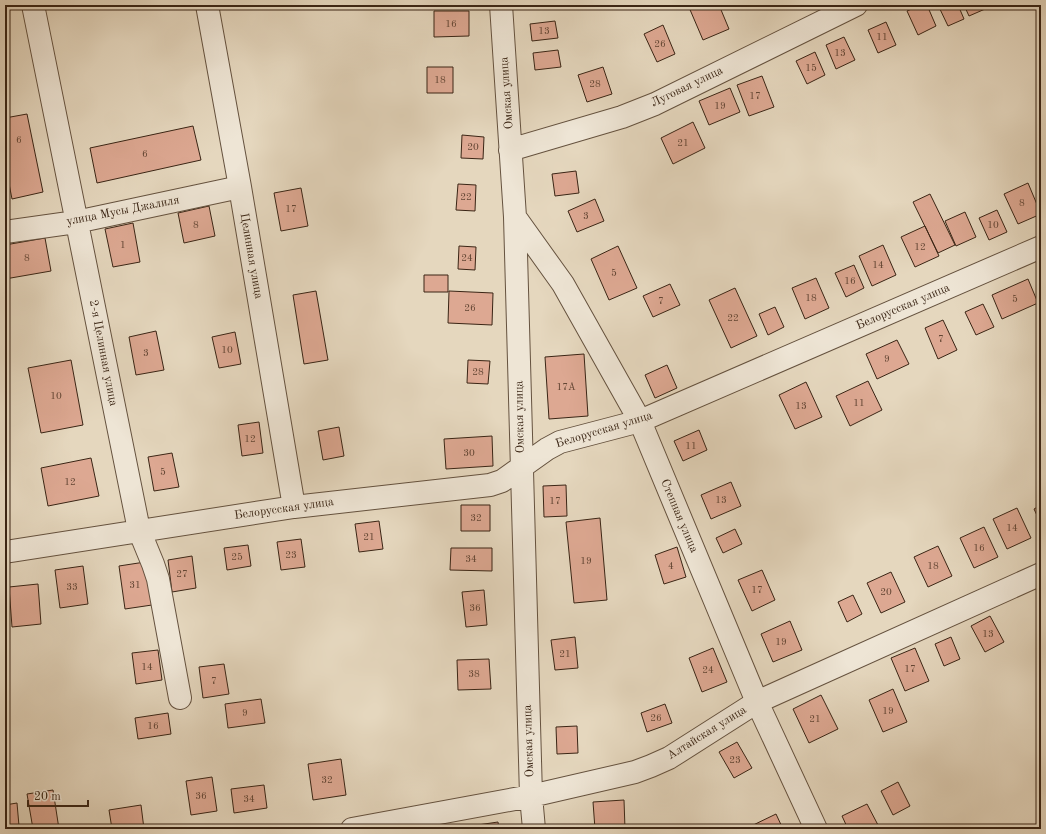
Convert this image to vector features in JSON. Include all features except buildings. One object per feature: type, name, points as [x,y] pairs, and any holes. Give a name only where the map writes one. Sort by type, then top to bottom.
[{"type":"street","name":"2-я Целинная улица","points":[[33,5],[139,530],[158,579],[180,698]]},
{"type":"street","name":"Целинная улица","points":[[207,5],[240,187],[294,507]]},
{"type":"street","name":"Омская улица","points":[[501,5],[515,217],[531,796],[534,829]]},
{"type":"street","name":"Луговая улица","points":[[510,150],[622,117],[655,104],[856,5]]},
{"type":"street","name":"улица Мусы Джалиля","points":[[5,232],[76,222],[240,187]]},
{"type":"street","name":"Степная улица","points":[[515,217],[563,284],[640,421],[757,702],[816,829]]},
{"type":"street","name":"Белорусская улица","points":[[5,552],[294,507],[490,485],[502,481],[547,449],[560,442],[640,421],[1041,247]]},
{"type":"street","name":"Алтайская улица","points":[[352,829],[531,796],[635,772],[652,766],[669,758],[757,702],[1041,574]]}]
